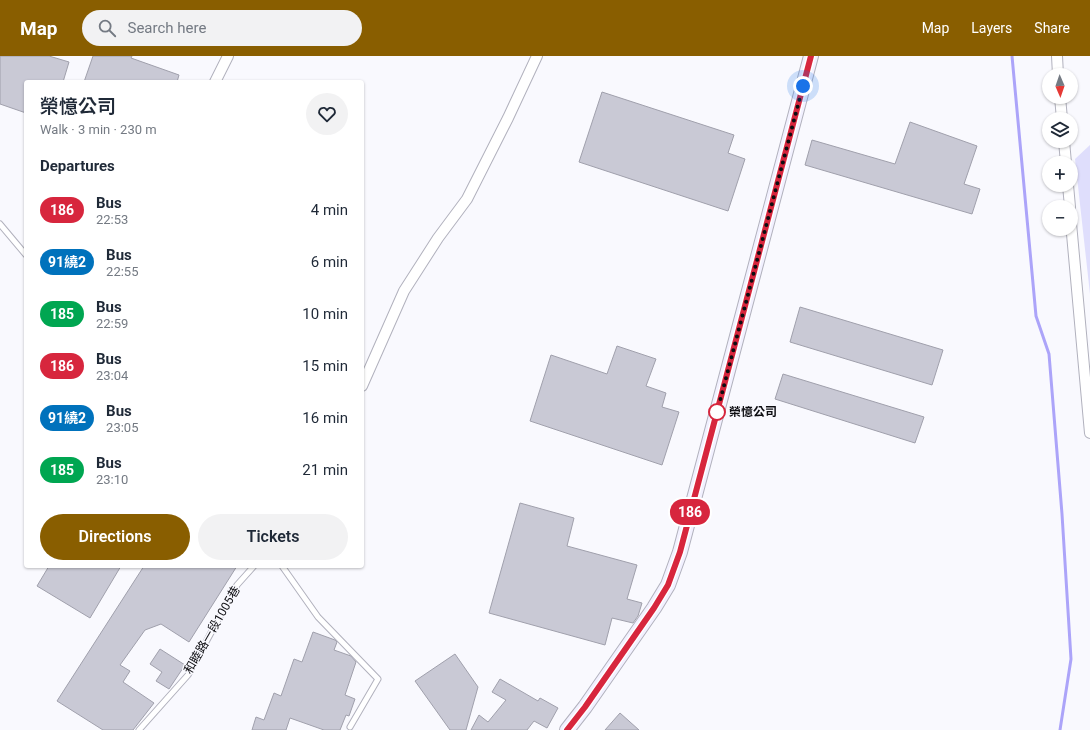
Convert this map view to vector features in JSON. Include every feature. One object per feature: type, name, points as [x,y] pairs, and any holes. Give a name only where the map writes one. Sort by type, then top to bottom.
[{"type":"street","points":[[216,80],[228,56]]},
{"type":"street","points":[[364,381],[404,291],[438,238],[467,199],[508,118],[537,56]]},
{"type":"street","points":[[567,730],[585,707],[668,585],[680,552],[811,56]]},
{"type":"street","points":[[1057,56],[1058,68]]},
{"type":"street","points":[[1072,236],[1090,433]]},
{"type":"lane","points":[[0,224],[24,253]]},
{"type":"lane","name":"和睦路一段1005巷","points":[[139,730],[188,675],[237,585],[252,568]]},
{"type":"lane","points":[[283,568],[318,617],[378,680],[350,727]]},
{"type":"shaded area","points":[[1090,145],[1090,294],[1078,186],[1078,156]]},
{"type":"building","points":[[0,56],[49,56],[69,62],[64,80],[24,80],[24,112],[0,104]]},
{"type":"building","points":[[93,56],[132,56],[131,58],[179,75],[178,80],[85,80]]},
{"type":"building","points":[[602,92],[734,135],[728,153],[745,159],[728,211],[579,162]]},
{"type":"building","points":[[910,122],[977,146],[964,184],[980,189],[972,214],[805,165],[812,140],[895,164]]},
{"type":"building","points":[[800,307],[943,350],[932,385],[790,342]]},
{"type":"building","points":[[617,346],[656,359],[646,386],[666,393],[662,407],[679,412],[662,465],[530,421],[551,355],[607,374]]},
{"type":"building","points":[[783,374],[924,417],[915,443],[775,399]]},
{"type":"building","points":[[520,503],[574,518],[567,546],[637,565],[627,599],[642,603],[638,616],[633,623],[612,618],[605,645],[489,613]]},
{"type":"building","points":[[48,568],[120,568],[90,618],[37,586]]},
{"type":"building","points":[[143,568],[236,568],[189,642],[161,624],[145,630],[120,665],[130,671],[123,682],[154,703],[133,730],[103,730],[57,701]]},
{"type":"building","points":[[313,632],[335,640],[337,642],[334,650],[351,656],[356,662],[345,695],[355,699],[349,716],[346,715],[340,730],[324,730],[290,718],[286,730],[252,730],[256,717],[264,720],[274,693],[281,696],[294,659],[302,662]]},
{"type":"building","points":[[160,649],[185,665],[169,689],[156,681],[162,672],[150,664]]},
{"type":"building","points":[[455,654],[478,687],[466,730],[450,730],[415,681]]},
{"type":"building","points":[[500,679],[538,701],[540,698],[558,708],[547,728],[534,721],[527,730],[471,730],[479,715],[488,722],[506,700],[492,692]]},
{"type":"building","points":[[620,713],[639,730],[605,730]]},
{"type":"waterway","points":[[1012,56],[1036,316],[1049,354],[1062,514],[1071,659],[1060,730]]},
{"type":"bus line","name":"186","points":[[567,730],[585,707],[654,608],[668,585],[680,552],[811,56]]},
{"type":"place","name":"榮憶公司","points":[[717,412]]},
{"type":"route","points":[[717,412],[716,416],[803,86]]}]
